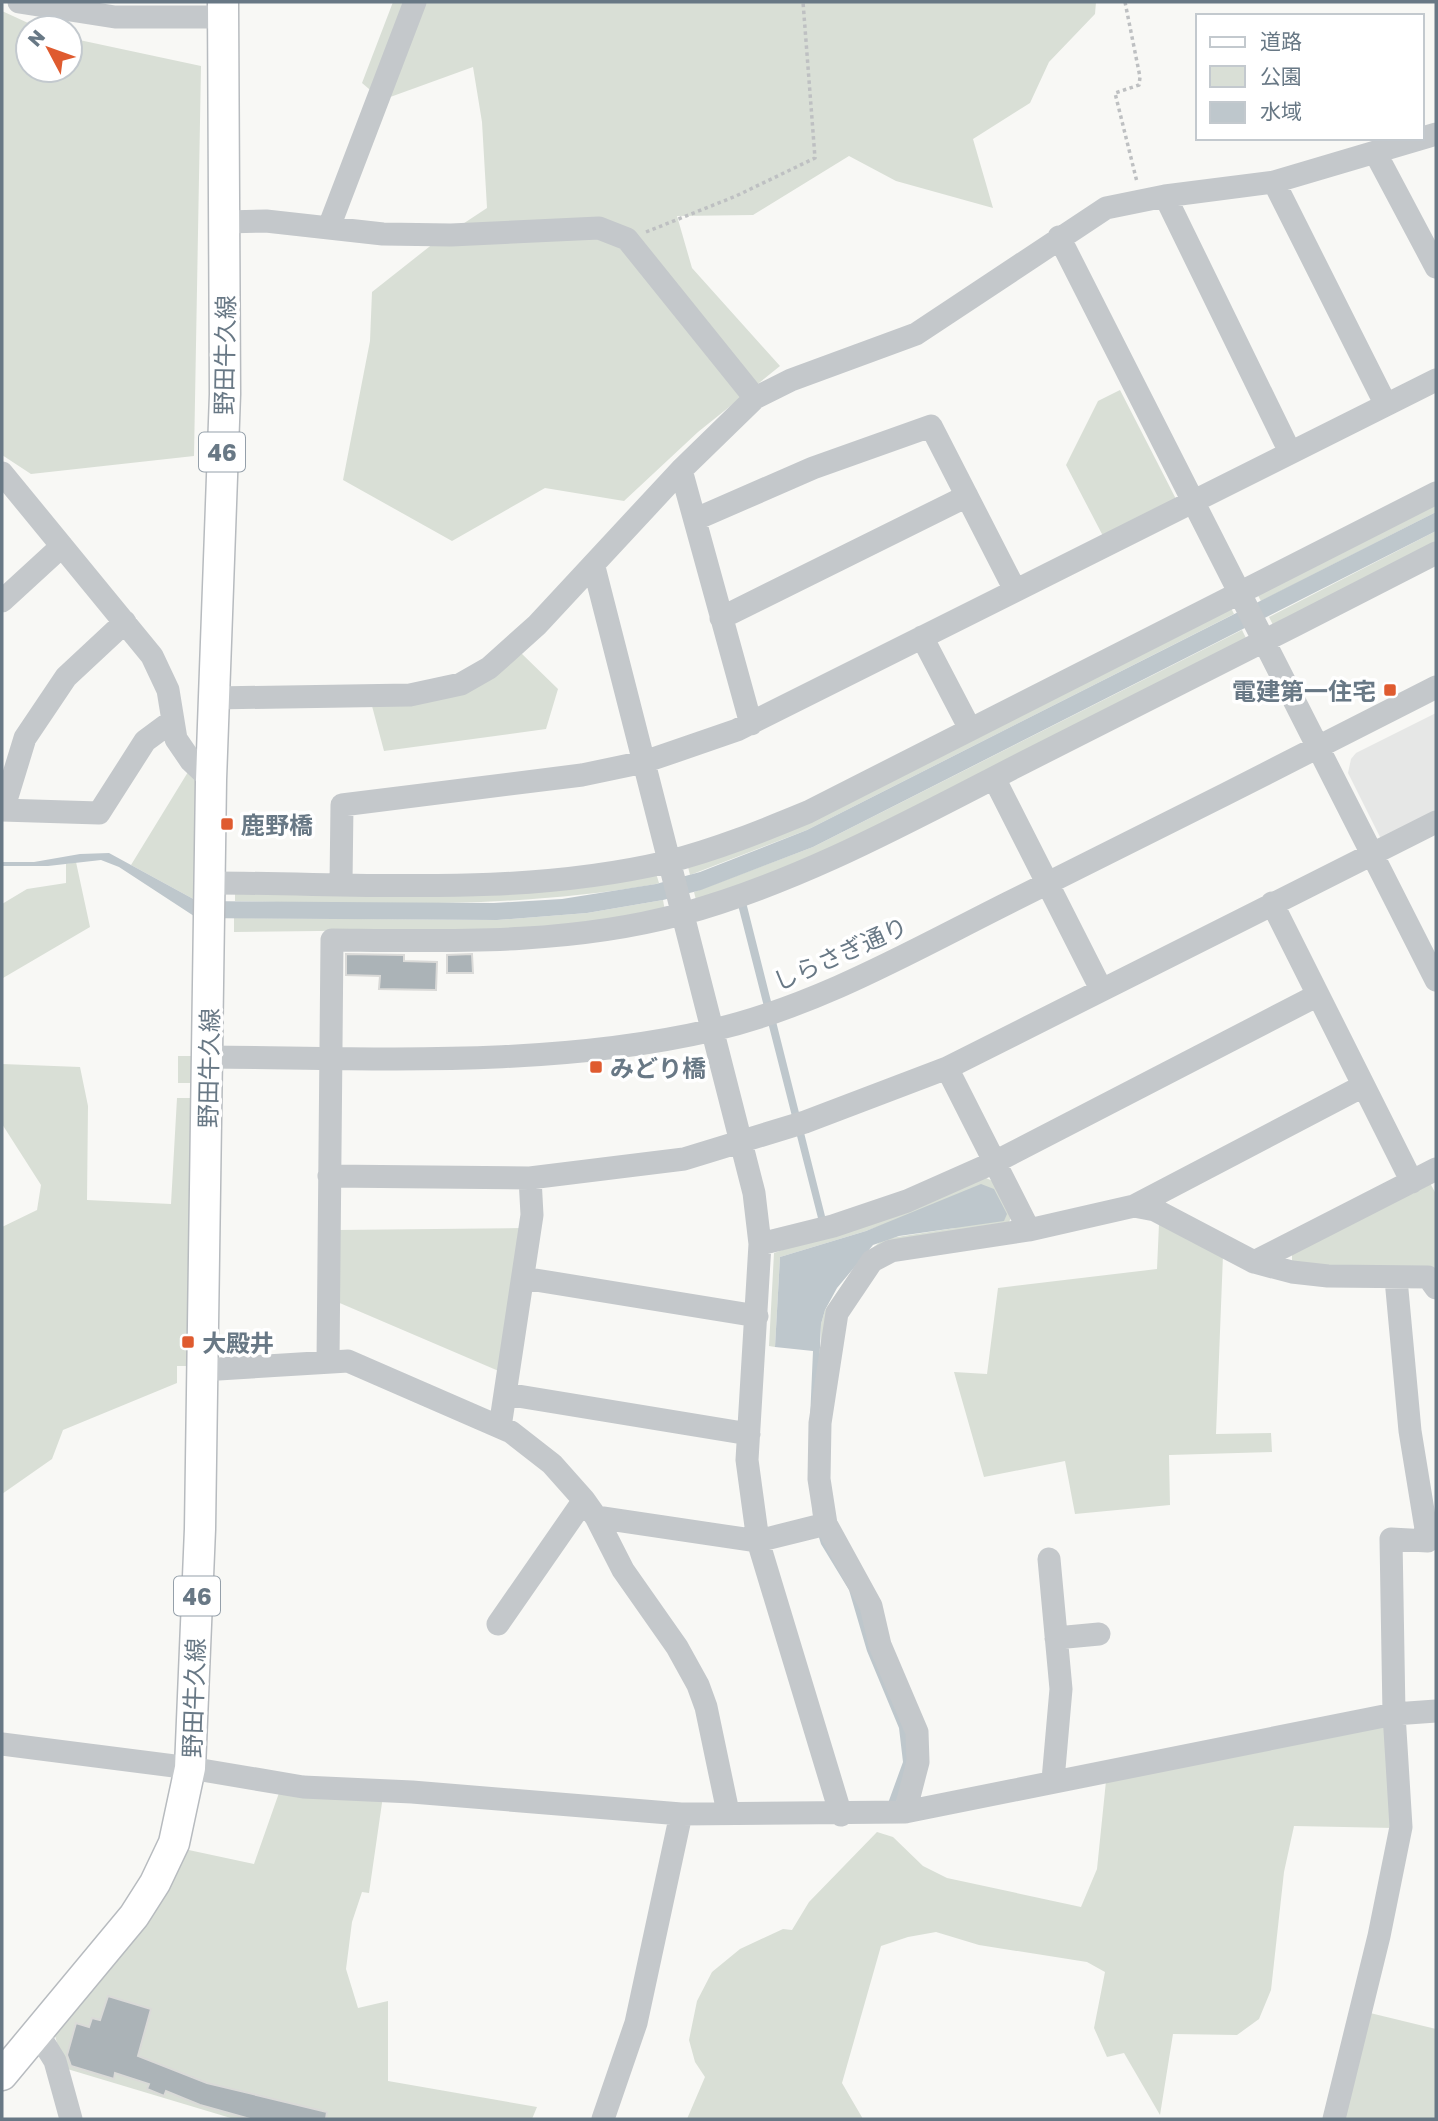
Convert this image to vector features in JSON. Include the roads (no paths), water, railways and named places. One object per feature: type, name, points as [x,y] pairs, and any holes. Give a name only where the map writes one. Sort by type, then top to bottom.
[{"type":"main road","name":"野田牛久線","points":[[2,2075],[134,1916],[155,1883],[174,1843],[190,1768],[200,1529],[211,779],[225,394],[223,9]]},
{"type":"street","points":[[19,2],[115,18],[223,9]]},
{"type":"street","points":[[329,228],[415,2]]},
{"type":"street","points":[[214,698],[410,695],[461,684],[489,668],[511,650],[594,567],[681,470],[755,398],[791,380],[916,334],[955,311],[1059,237],[1106,208],[1165,196],[1274,182],[1418,140]]},
{"type":"street","points":[[1376,154],[1436,267]]},
{"type":"street","points":[[1274,182],[1385,405]]},
{"type":"street","points":[[1165,196],[1290,453]]},
{"type":"street","points":[[225,222],[266,221],[383,234],[451,235],[599,228],[627,239],[755,398]]},
{"type":"street","points":[[1059,237],[1436,981]]},
{"type":"street","points":[[341,883],[342,805],[582,775],[644,762],[751,724],[1436,380]]},
{"type":"street","points":[[696,519],[813,468],[931,426],[1015,590]]},
{"type":"street","points":[[681,470],[751,724]]},
{"type":"street","points":[[2,473],[125,622],[161,673],[168,690],[172,721],[181,750],[211,779]]},
{"type":"street","points":[[211,901],[341,883],[519,883],[670,864],[808,812],[1436,493]]},
{"type":"street","points":[[721,618],[967,496]]},
{"type":"street","points":[[2,601],[62,546]]},
{"type":"street","points":[[328,1362],[332,940],[541,939],[617,928],[778,881],[902,825],[1436,553]]},
{"type":"street","points":[[594,567],[754,1193],[760,1244],[749,1434],[749,1485],[758,1541],[841,1815]]},
{"type":"street","points":[[125,622],[65,677],[25,738],[3,810],[99,813],[145,741],[172,721]]},
{"type":"street","points":[[922,637],[970,729]]},
{"type":"street","name":"しらさぎ通り","points":[[209,1057],[523,1055],[642,1043],[713,1030],[756,1018],[854,978],[1047,884],[1436,687]]},
{"type":"street","points":[[993,778],[1101,989]]},
{"type":"street","points":[[329,1176],[530,1178],[684,1159],[806,1122],[947,1068],[1436,822]]},
{"type":"street","points":[[1272,904],[1412,1182]]},
{"type":"street","points":[[760,1244],[833,1226],[907,1201],[995,1162],[1318,995]]},
{"type":"street","points":[[947,1068],[1029,1230]]},
{"type":"street","points":[[905,1812],[918,1762],[917,1732],[880,1645],[872,1606],[826,1524],[819,1479],[820,1423],[836,1312],[872,1261],[891,1251],[1029,1230],[1134,1206],[1363,1086]]},
{"type":"street","points":[[1254,1262],[1436,1169]]},
{"type":"street","points":[[500,1427],[532,1216],[530,1178]]},
{"type":"street","points":[[1134,1206],[1154,1210],[1254,1262],[1328,1276],[1396,1279],[1428,1277],[1436,1288]]},
{"type":"street","points":[[523,1278],[757,1316]]},
{"type":"street","points":[[1334,2119],[1379,1936],[1401,1826],[1394,1714],[1391,1539],[1428,1541],[1410,1431],[1396,1279]]},
{"type":"street","points":[[202,1370],[348,1361],[500,1427],[552,1464],[590,1509],[616,1560],[659,1618],[698,1685],[728,1812]]},
{"type":"street","points":[[506,1394],[749,1434]]},
{"type":"street","points":[[590,1509],[758,1541],[826,1524]]},
{"type":"street","points":[[498,1624],[590,1509]]},
{"type":"street","points":[[1049,1559],[1061,1689],[1053,1780]]},
{"type":"street","points":[[1056,1638],[1099,1634]]},
{"type":"street","points":[[2,1744],[190,1768],[303,1787],[412,1791],[681,1814],[728,1812],[841,1815],[905,1812],[1053,1780],[1394,1714],[1436,1711]]},
{"type":"street","points":[[603,2119],[636,2023],[681,1814]]},
{"type":"street","points":[[37,2032],[54,2061],[71,2119]]},
{"type":"water","points":[[1436,512],[1436,531],[813,847],[701,890],[663,900],[587,913],[497,920],[197,918],[119,867],[101,860],[48,866],[2,866],[2,862],[34,862],[80,854],[109,853],[197,901],[494,903],[562,899],[656,884],[700,872],[807,830]]},
{"type":"water","points":[[746,902],[826,1220],[819,1222],[738,905]]},
{"type":"water","points":[[981,1184],[994,1189],[1007,1214],[1004,1221],[899,1236],[873,1245],[837,1288],[821,1324],[816,1439],[851,1579],[910,1740],[910,1764],[895,1805],[887,1806],[903,1762],[899,1728],[867,1651],[849,1590],[821,1544],[813,1518],[809,1442],[813,1351],[775,1347],[780,1257],[866,1231]]},
{"type":"place","name":"電建第一住宅","points":[[1390,690]]},
{"type":"place","name":"鹿野橋","points":[[227,824]]},
{"type":"place","name":"みどり橋","points":[[596,1067]]},
{"type":"place","name":"大殿井","points":[[188,1342]]}]
